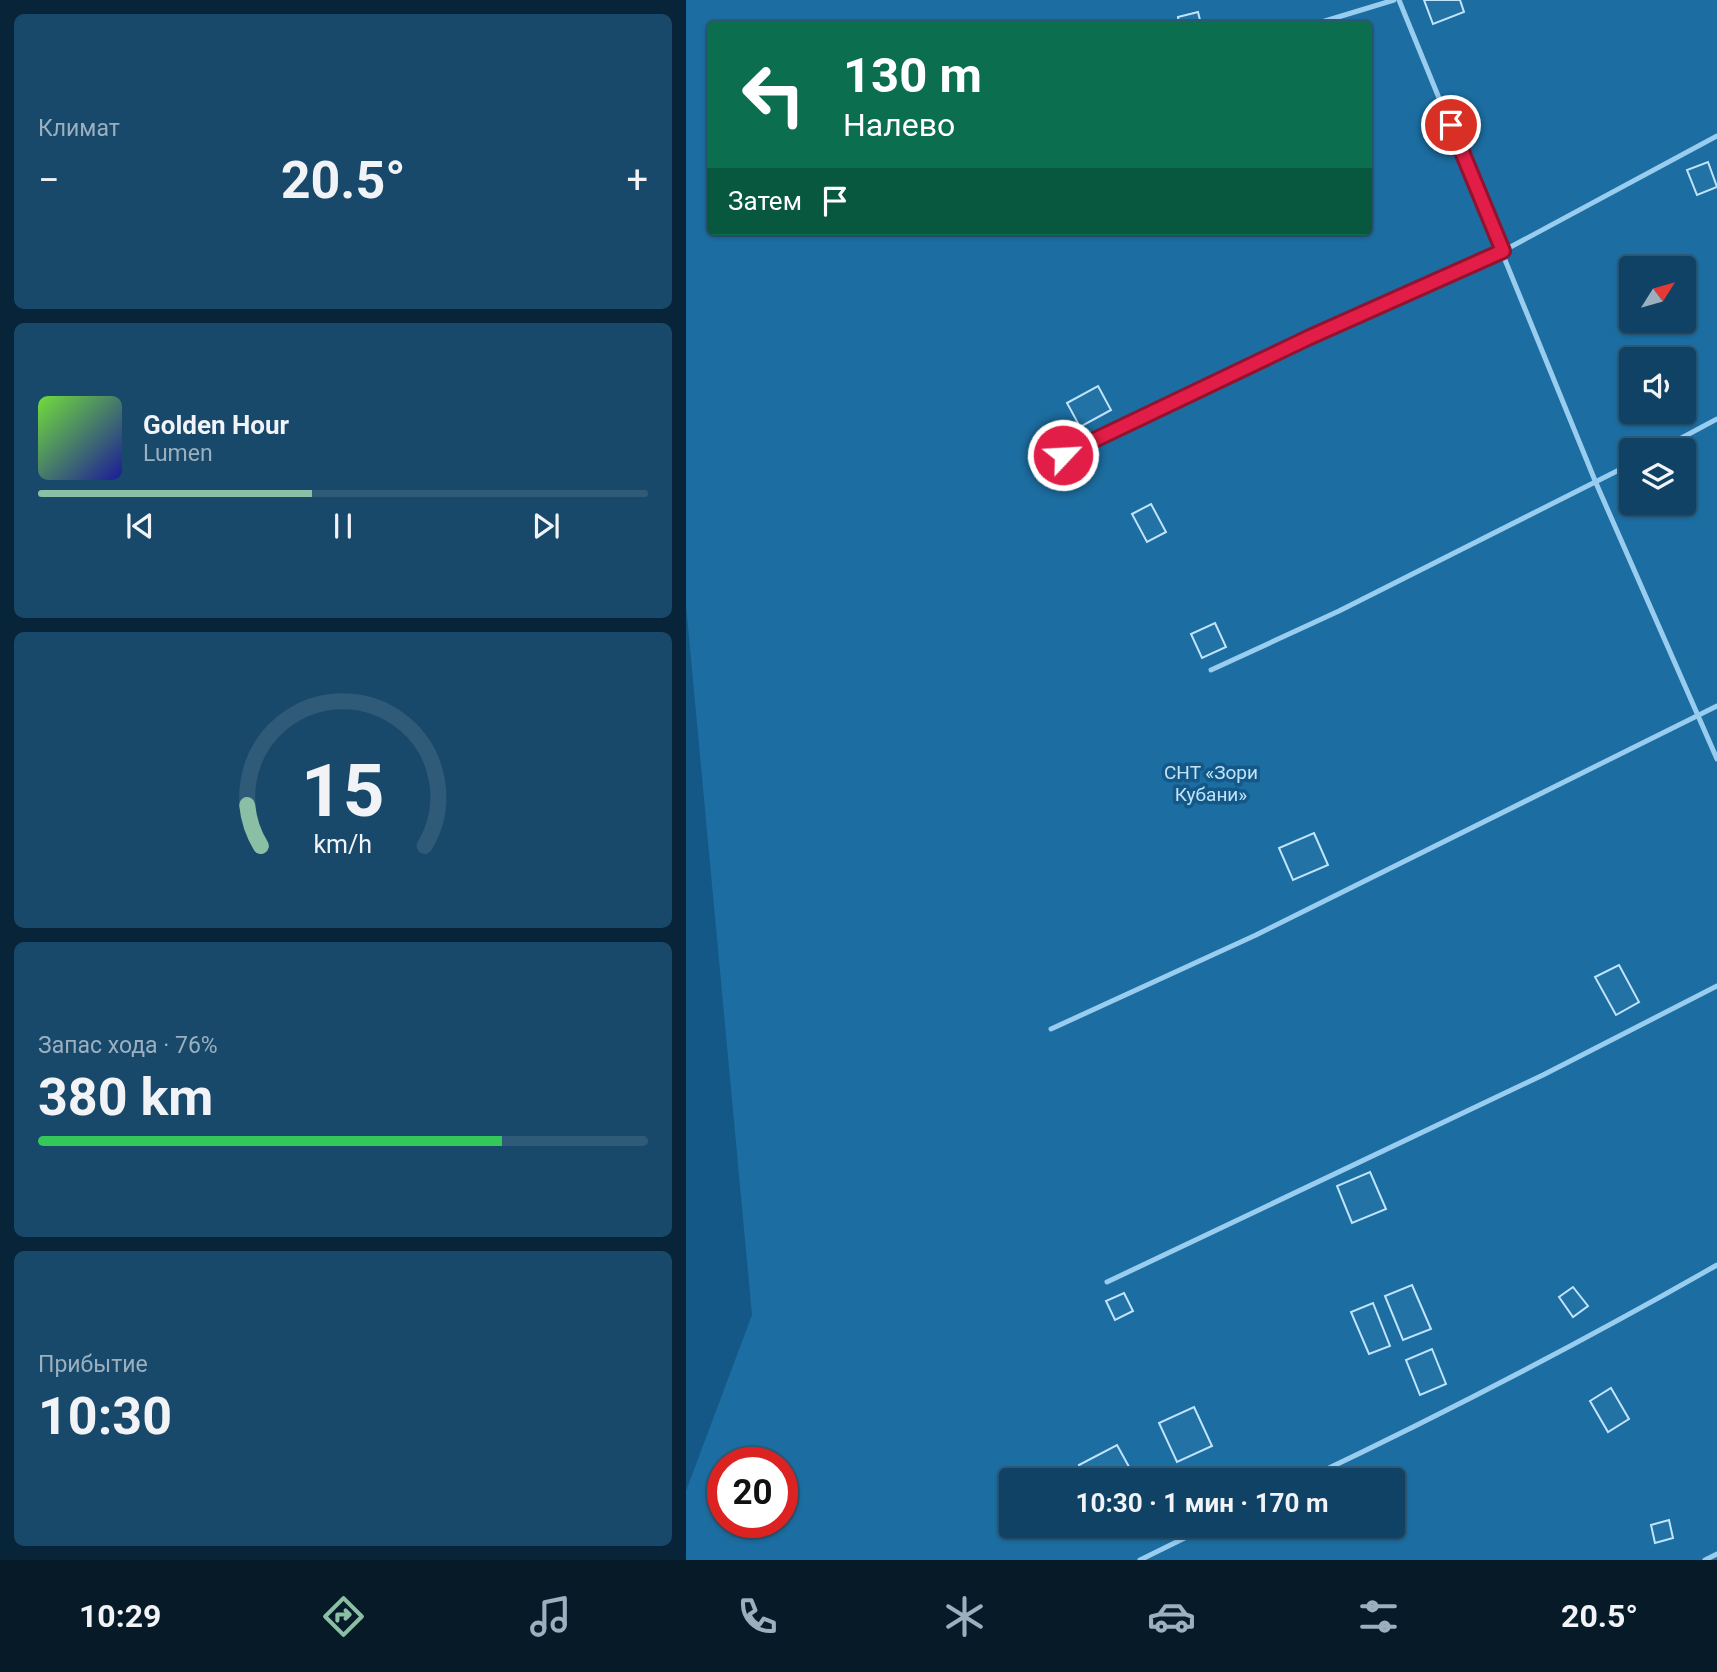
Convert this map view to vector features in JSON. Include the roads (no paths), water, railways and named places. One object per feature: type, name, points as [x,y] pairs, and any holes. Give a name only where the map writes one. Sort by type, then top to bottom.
[{"type":"lane","points":[[1325,21],[1394,0]]},
{"type":"lane","points":[[1399,0],[1595,483],[1717,759]]},
{"type":"lane","points":[[1063,455],[1310,337],[1503,251],[1717,136]]},
{"type":"lane","points":[[1681,438],[1717,419]]},
{"type":"lane","points":[[1211,670],[1339,611],[1619,470]]},
{"type":"lane","points":[[1051,1029],[1256,934],[1717,706]]},
{"type":"lane","points":[[1107,1282],[1460,1116],[1717,986]]},
{"type":"lane","points":[[1328,1468],[1643,1307],[1717,1265]]},
{"type":"lane","points":[[1140,1560],[1185,1538]]},
{"type":"lane","points":[[1704,1560],[1717,1553]]},
{"type":"park label","name":"СНТ «Зори Кубани»","points":[[1211,783]]}]
